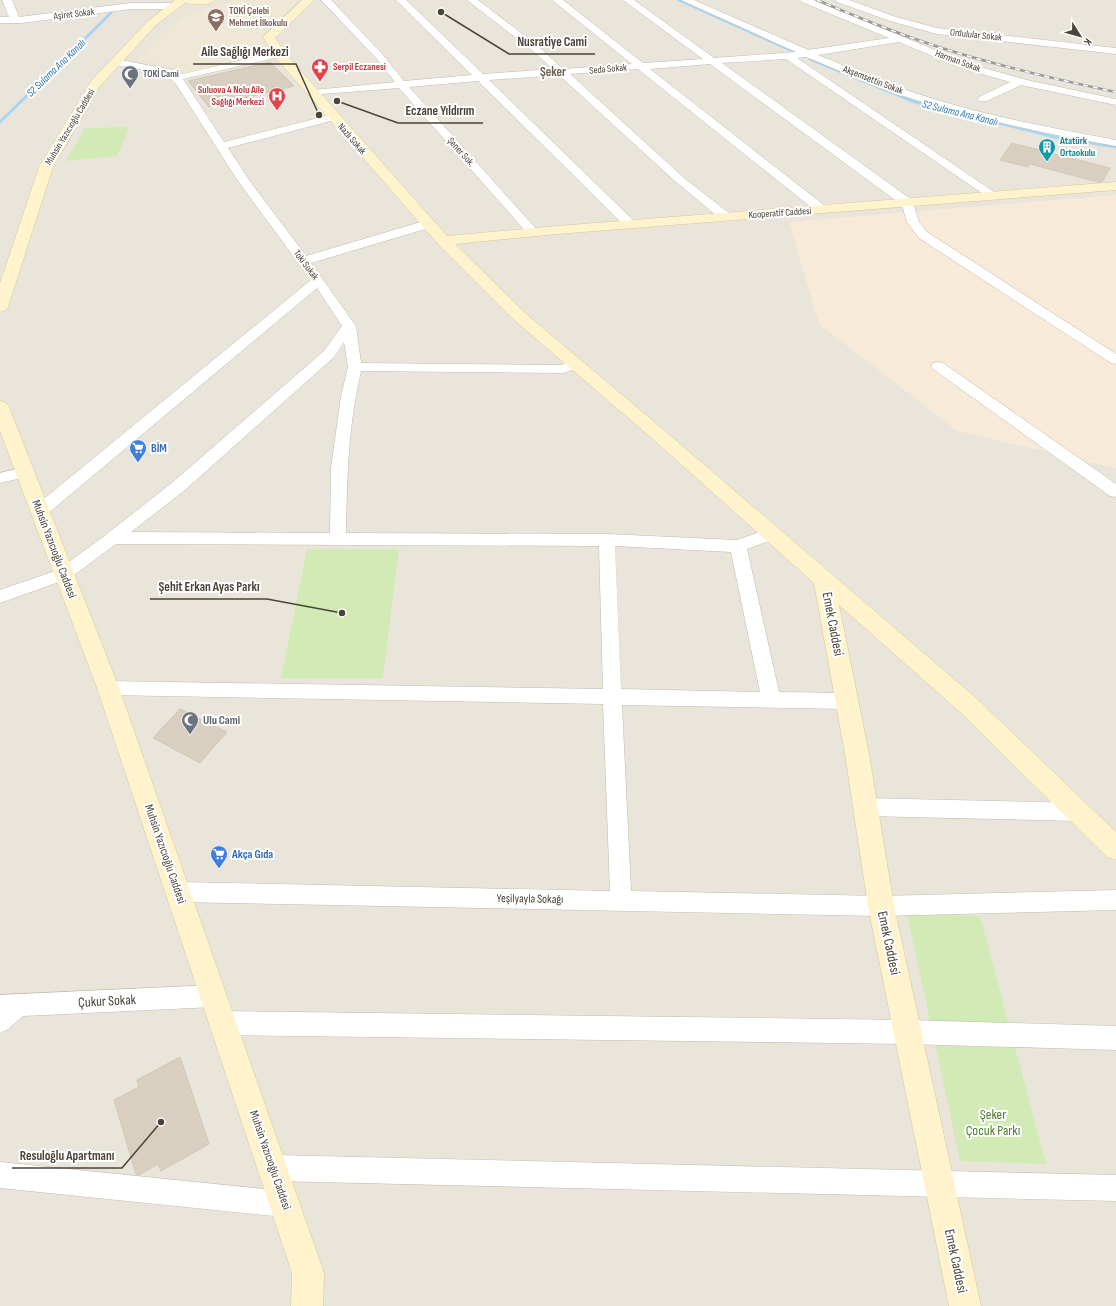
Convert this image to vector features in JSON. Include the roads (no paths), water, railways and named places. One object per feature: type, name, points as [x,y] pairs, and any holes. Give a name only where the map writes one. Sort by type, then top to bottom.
[{"type":"street","points":[[0,27],[19,20],[7,0]]},
{"type":"street","name":"Aşiret Sokak","points":[[19,20],[127,0]]},
{"type":"street","points":[[188,0],[196,2],[209,0]]},
{"type":"street","name":"Nazlı Sokak","points":[[308,0],[269,37],[280,54],[443,241],[519,316],[660,436],[968,705],[1116,849]]},
{"type":"street","name":"Şener Sok.","points":[[326,0],[346,23],[380,57],[402,85],[533,232]]},
{"type":"street","points":[[401,0],[630,224]]},
{"type":"street","points":[[472,0],[536,49],[680,180],[726,217]]},
{"type":"street","points":[[557,0],[598,34],[641,66],[821,209]]},
{"type":"street","points":[[628,0],[908,203],[913,222],[923,235],[1116,360]]},
{"type":"street","name":"Akşemsettin Sokak","points":[[686,0],[808,54],[899,91],[955,108],[1053,132],[1116,143]]},
{"type":"street","name":"Harman Sokak","points":[[805,0],[965,66],[1020,81],[1116,102]]},
{"type":"street","name":"Ordulular Sokak","points":[[840,0],[893,19],[937,32],[1116,51]]},
{"type":"street","name":"Aşiret Sokak","points":[[0,20],[19,20],[131,6],[178,3]]},
{"type":"street","name":"Muhsin Yazıcıoğlu Caddesi","points":[[0,307],[5,276],[46,167],[96,84],[152,23],[178,3]]},
{"type":"street","name":"Seda Sokak","points":[[314,93],[481,78],[788,56],[901,39]]},
{"type":"street","points":[[176,78],[280,54]]},
{"type":"street","points":[[788,56],[993,196]]},
{"type":"street","name":"Toki Sokak","points":[[116,62],[169,72],[180,82],[244,181],[304,261],[349,326],[355,367],[348,396],[339,468],[338,540]]},
{"type":"street","points":[[983,99],[1020,81]]},
{"type":"street","points":[[221,146],[334,117]]},
{"type":"street","name":"Kooperatif Caddesi","points":[[443,241],[630,224],[1116,186]]},
{"type":"street","points":[[304,261],[428,224]]},
{"type":"street","points":[[40,511],[318,281]]},
{"type":"street","points":[[0,597],[64,574],[113,538],[179,486],[323,360],[343,337],[349,326]]},
{"type":"street","points":[[355,367],[563,370],[576,364]]},
{"type":"street","points":[[938,366],[1116,492]]},
{"type":"street","name":"Muhsin Yazıcıoğlu Caddesi","points":[[0,407],[108,688],[179,892],[308,1272],[307,1306]]},
{"type":"street","points":[[0,478],[25,472]]},
{"type":"street","points":[[113,538],[607,540],[738,546],[771,534]]},
{"type":"street","points":[[607,540],[621,901]]},
{"type":"street","points":[[738,546],[771,699]]},
{"type":"street","name":"Emek Caddesi","points":[[824,579],[847,701],[881,906],[965,1306]]},
{"type":"street","points":[[108,688],[847,701]]},
{"type":"street","points":[[865,807],[1078,812]]},
{"type":"street","name":"Yeşilyayla Sokağı","points":[[179,892],[881,906],[1116,900]]},
{"type":"street","name":"Çukur Sokak","points":[[10,1006],[214,996]]},
{"type":"street","points":[[0,1021],[10,1006]]},
{"type":"street","points":[[223,1024],[908,1032],[1116,1038]]},
{"type":"street","points":[[272,1168],[1116,1188]]},
{"type":"street","points":[[0,1175],[284,1204]]},
{"type":"waterway","name":"S2 Sulama Ana Kanalı","points":[[679,0],[797,53]]},
{"type":"waterway","name":"S2 Sulama Ana Kanalı","points":[[0,122],[111,13]]},
{"type":"waterway","name":"S2 Sulama Ana Kanalı","points":[[810,59],[915,102],[1055,137],[1116,147]]},
{"type":"railway","points":[[817,0],[931,45],[1031,73],[1116,92]]},
{"type":"place","name":"Nusratiye Cami","points":[[441,12]]},
{"type":"place","name":"TOKİ Çelebi Mehmet İlkokulu","points":[[216,32]]},
{"type":"place","name":"Serpil Eczanesi","points":[[320,82]]},
{"type":"place","name":"TOKİ Cami","points":[[130,89]]},
{"type":"place","name":"Eczane Yıldırım","points":[[337,101]]},
{"type":"place","name":"Suluova 4 Nolu Aile Sağlığı Merkezi","points":[[277,111]]},
{"type":"place","name":"Aile Sağlığı Merkezi","points":[[319,115]]},
{"type":"place","name":"Atatürk Ortaokulu","points":[[1047,162]]},
{"type":"place","name":"BİM","points":[[138,463]]},
{"type":"place","name":"Şehit Erkan Ayas Parkı","points":[[342,613]]},
{"type":"place","name":"Ulu Cami","points":[[190,735]]},
{"type":"place","name":"Akça Gıda","points":[[219,869]]},
{"type":"place","name":"Resuloğlu Apartmanı","points":[[161,1122]]},
{"type":"district","name":"Şeker","points":[[553,72]]},
{"type":"park label","name":"Şeker Çocuk Parkı","points":[[993,1122]]}]
